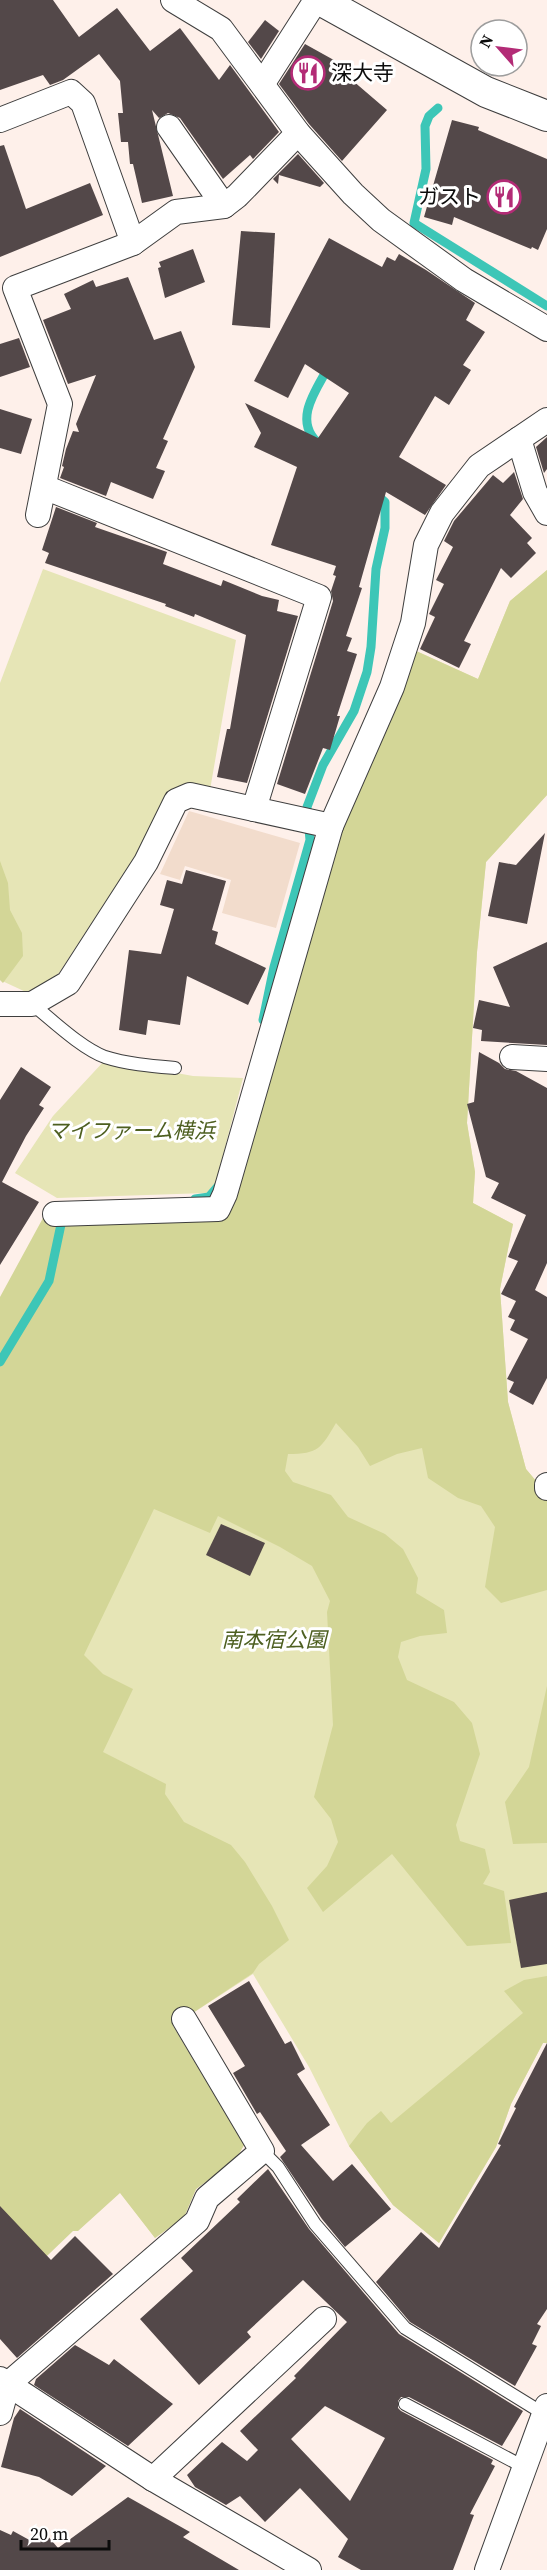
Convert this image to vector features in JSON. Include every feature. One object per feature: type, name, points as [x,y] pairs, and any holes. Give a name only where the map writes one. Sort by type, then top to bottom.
[{"type":"street","points":[[173,0],[221,28],[298,133],[353,194],[381,220],[465,280],[547,329]]},
{"type":"street","points":[[263,84],[318,0],[486,92],[547,116]]},
{"type":"street","points":[[0,120],[71,92],[83,103],[133,243]]},
{"type":"street","points":[[168,127],[224,206]]},
{"type":"street","points":[[38,515],[60,404],[15,288],[133,243],[176,212],[224,206],[237,196],[298,133]]},
{"type":"street","points":[[55,1214],[218,1209],[225,1194],[263,1068],[331,826],[392,687],[413,623],[426,545],[442,513],[479,465],[547,420]]},
{"type":"street","points":[[519,439],[535,492],[547,513]]},
{"type":"street","points":[[44,487],[319,597],[254,808]]},
{"type":"street","points":[[0,1004],[32,1004],[68,982],[146,862],[176,801],[190,795],[331,826]]},
{"type":"street","points":[[512,1058],[547,1059]]},
{"type":"street","points":[[0,2414],[4,2381],[197,2221],[207,2199],[262,2151],[184,2019]]},
{"type":"street","points":[[153,2479],[324,2319]]},
{"type":"street","points":[[4,2381],[153,2479],[309,2570]]},
{"type":"street","points":[[488,2570],[545,2410]]},
{"type":"lane","points":[[32,1004],[88,1047],[104,1056],[146,1065],[175,1068]]},
{"type":"lane","points":[[262,2151],[278,2167],[315,2224],[405,2328],[545,2410]]},
{"type":"lane","points":[[405,2404],[524,2467]]},
{"type":"shaded area","points":[[189,811],[300,843],[276,928],[222,913],[231,880],[185,866],[180,880],[160,874]]},
{"type":"green space","points":[[43,569],[236,640],[210,790],[185,785],[141,847],[59,973],[40,987],[26,992],[0,980],[0,683]]},
{"type":"green space","name":"南本宿公園","points":[[547,570],[547,795],[486,862],[477,952],[467,1123],[475,1172],[473,1203],[513,1224],[500,1289],[508,1402],[526,1469],[547,1494],[547,2043],[543,2043],[511,2104],[496,2147],[439,2243],[393,2205],[349,2146],[309,2067],[253,1974],[173,2026],[244,2145],[236,2159],[196,2189],[184,2217],[155,2238],[113,2183],[0,1297],[211,1213],[414,650],[478,679],[510,601]]},
{"type":"green space","name":"南本宿公園","points":[[547,570],[547,795],[486,862],[477,952],[467,1123],[475,1172],[473,1203],[513,1224],[500,1289],[508,1402],[526,1469],[547,1494],[547,1590],[501,1603],[485,1587],[495,1527],[481,1506],[458,1498],[428,1478],[422,1448],[397,1454],[370,1466],[358,1447],[336,1423],[318,1448],[306,1453],[288,1454],[285,1471],[293,1482],[331,1495],[348,1517],[385,1534],[403,1549],[418,1578],[416,1593],[444,1610],[447,1633],[420,1636],[401,1642],[398,1657],[407,1680],[454,1702],[472,1723],[480,1754],[456,1825],[460,1841],[485,1849],[490,1872],[483,1884],[504,1891],[511,1943],[467,1946],[392,1854],[323,1912],[307,1888],[327,1866],[338,1842],[331,1819],[314,1797],[333,1725],[327,1612],[330,1601],[312,1566],[280,1547],[218,1516],[210,1533],[154,1509],[84,1655],[103,1674],[133,1689],[103,1752],[166,1784],[165,1794],[184,1822],[231,1845],[245,1862],[272,1906],[289,1940],[259,1964],[253,1973],[173,2026],[244,2145],[236,2159],[196,2189],[184,2217],[155,2238],[120,2193],[78,2231],[73,2231],[0,2301],[0,1297],[43,1218],[229,1212],[337,845],[414,650],[478,679],[510,601]]},
{"type":"green space","points":[[0,861],[8,883],[10,910],[22,933],[23,956],[3,983],[0,980]]},
{"type":"green space","name":"マイファーム横浜","points":[[105,1060],[193,1076],[243,1078],[216,1182],[207,1193],[57,1198],[15,1173],[53,1116]]},
{"type":"green space","points":[[547,1686],[547,1843],[513,1844],[505,1802],[529,1767]]},
{"type":"green space","points":[[547,1976],[547,2043],[543,2043],[511,2104],[496,2147],[439,2243],[393,2205],[349,2146],[367,2123],[381,2111],[391,2123],[523,2013],[504,1991],[524,1980]]},
{"type":"building","points":[[0,0],[53,0],[79,37],[117,8],[150,51],[180,28],[219,80],[230,65],[279,132],[253,159],[250,155],[223,179],[180,118],[168,113],[159,118],[152,110],[173,196],[142,203],[133,164],[130,164],[128,142],[121,142],[118,113],[123,113],[120,81],[99,54],[63,80],[50,85],[43,75],[0,90]]},
{"type":"building","points":[[265,20],[279,31],[261,59],[248,42]]},
{"type":"building","points":[[305,44],[341,64],[338,68],[387,110],[342,161],[309,124],[279,84]]},
{"type":"building","points":[[452,120],[479,127],[478,130],[547,159],[547,229],[538,250],[454,217],[452,225],[424,217]]},
{"type":"building","points":[[4,145],[26,209],[90,183],[103,215],[0,257],[0,146]]},
{"type":"building","points":[[298,154],[324,183],[320,187],[279,175],[278,184],[273,179]]},
{"type":"building","points":[[241,231],[275,233],[270,328],[232,325]]},
{"type":"building","points":[[329,238],[382,267],[387,257],[395,261],[399,254],[426,270],[475,303],[466,320],[485,332],[463,365],[471,370],[449,405],[435,396],[399,457],[446,485],[425,515],[386,492],[359,587],[362,588],[346,636],[352,638],[347,651],[357,654],[337,716],[340,716],[330,750],[323,748],[305,794],[277,784],[333,601],[331,591],[336,576],[333,575],[336,566],[271,545],[297,467],[254,447],[261,433],[245,403],[318,438],[349,393],[305,364],[288,398],[254,381]]},
{"type":"building","points":[[193,249],[205,282],[165,298],[158,268],[161,267],[159,262]]},
{"type":"building","points":[[128,277],[154,340],[181,331],[195,367],[163,439],[168,441],[156,468],[165,471],[153,499],[111,482],[106,496],[60,478],[66,449],[73,431],[79,432],[76,424],[96,375],[68,384],[43,320],[71,309],[64,294],[93,280],[96,287]]},
{"type":"building","points":[[19,338],[30,367],[0,377],[0,344]]},
{"type":"building","points":[[0,409],[32,419],[21,454],[0,448]]},
{"type":"building","points":[[547,437],[547,469],[544,473],[536,447]]},
{"type":"building","points":[[514,472],[523,499],[510,515],[532,538],[527,543],[536,553],[511,578],[501,568],[464,641],[471,644],[459,668],[420,649],[435,617],[429,614],[444,584],[436,580],[453,547],[444,541],[454,521],[493,475],[503,483]]},
{"type":"building","points":[[56,507],[97,523],[95,527],[167,552],[163,564],[221,586],[223,580],[262,596],[279,600],[277,611],[298,616],[247,783],[217,777],[227,729],[230,729],[246,635],[195,614],[194,617],[165,606],[166,604],[45,563],[49,553],[42,550]]},
{"type":"building","points":[[545,833],[527,924],[488,916],[499,862],[516,865]]},
{"type":"building","points":[[186,870],[226,881],[212,930],[218,932],[215,944],[266,968],[248,1005],[187,976],[180,1025],[148,1020],[146,1035],[119,1030],[129,950],[161,954],[174,909],[160,905],[167,880],[182,884]]},
{"type":"building","points":[[547,942],[547,1045],[481,1041],[482,1030],[473,1028],[479,1000],[510,1007],[493,967]]},
{"type":"building","points":[[479,1052],[505,1069],[516,1071],[547,1088],[547,1263],[535,1290],[547,1297],[547,1378],[533,1405],[509,1392],[514,1382],[507,1379],[528,1339],[510,1330],[515,1320],[508,1317],[516,1301],[501,1294],[518,1261],[508,1257],[526,1215],[491,1198],[499,1183],[486,1177],[467,1104],[474,1102]]},
{"type":"building","points":[[21,1067],[51,1087],[39,1105],[44,1108],[26,1136],[2,1182],[39,1202],[0,1265],[0,1100]]},
{"type":"building","points":[[221,1524],[265,1543],[250,1576],[206,1555]]},
{"type":"building","points":[[547,1892],[547,1964],[521,1968],[509,1900]]},
{"type":"building","points":[[249,1981],[285,2044],[291,2041],[305,2069],[297,2074],[330,2125],[301,2145],[333,2181],[352,2164],[391,2209],[345,2247],[322,2219],[280,2157],[286,2151],[260,2112],[257,2114],[233,2073],[245,2066],[208,2006]]},
{"type":"building","points":[[547,2043],[547,2309],[537,2324],[541,2326],[532,2344],[537,2346],[515,2386],[410,2322],[376,2282],[421,2232],[439,2248],[501,2145],[498,2144],[516,2108],[514,2107]]},
{"type":"building","points":[[268,2169],[309,2229],[399,2334],[523,2411],[502,2446],[409,2397],[401,2397],[398,2401],[398,2408],[401,2411],[493,2460],[491,2464],[495,2466],[470,2514],[474,2515],[453,2570],[361,2570],[338,2557],[348,2539],[300,2488],[265,2522],[240,2496],[226,2505],[195,2487],[187,2475],[222,2442],[247,2461],[258,2450],[240,2431],[296,2378],[294,2376],[347,2322],[303,2280],[247,2332],[251,2337],[199,2385],[140,2319],[193,2271],[181,2258],[240,2202],[237,2199]],"holes":[[[325,2406],[385,2438],[350,2501],[291,2439]]]},
{"type":"building","points":[[0,2206],[51,2260],[75,2236],[113,2274],[17,2358],[0,2339]]},
{"type":"building","points":[[75,2345],[109,2365],[114,2359],[173,2404],[128,2446],[34,2385],[36,2379]]},
{"type":"building","points":[[20,2409],[106,2466],[72,2496],[39,2477],[1,2467],[14,2418]]},
{"type":"building","points":[[128,2497],[190,2532],[183,2537],[239,2570],[0,2570],[0,2530],[11,2535],[13,2531],[33,2542],[41,2528],[58,2548]]},
{"type":"waterway","points":[[438,108],[429,116],[425,126],[426,169],[414,223],[547,306]]},
{"type":"waterway","points":[[317,442],[310,433],[307,414],[314,394],[329,366]]},
{"type":"waterway","points":[[263,1020],[274,967],[310,840],[307,807],[323,765],[354,711],[367,672],[371,647],[376,569],[385,528],[385,502],[375,493]]},
{"type":"waterway","points":[[195,1199],[209,1197],[220,1184]]},
{"type":"waterway","points":[[0,1362],[49,1281],[63,1215]]},
{"type":"place","name":"深大寺","points":[[308,73]]},
{"type":"place","name":"ガスト","points":[[504,197]]}]
